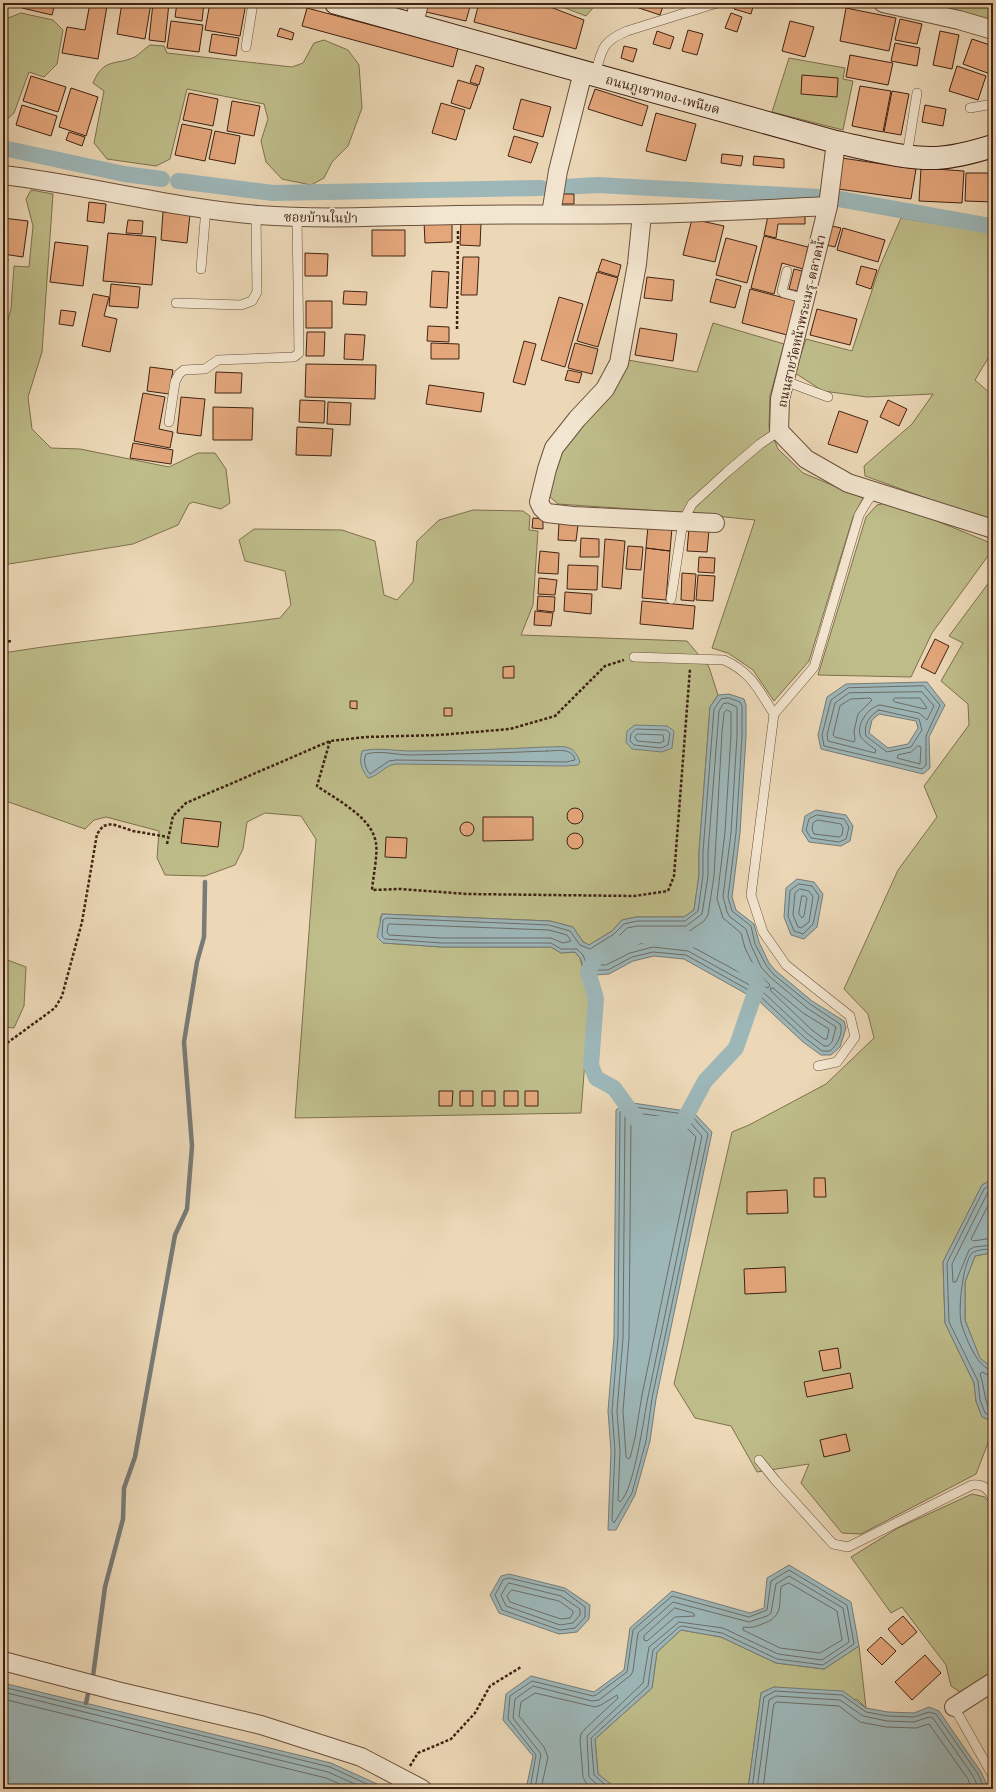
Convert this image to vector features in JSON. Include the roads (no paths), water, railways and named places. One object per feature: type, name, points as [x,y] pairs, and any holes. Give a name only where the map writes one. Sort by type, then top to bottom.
[{"type":"street","name":"ถนนภูเขาทอง-เพนียด","points":[[336,3],[836,142],[895,155],[935,158],[960,156],[993,146]]},
{"type":"street","points":[[414,24],[419,3]]},
{"type":"street","points":[[883,3],[959,20],[993,30]]},
{"type":"street","points":[[551,214],[558,171],[589,73]]},
{"type":"street","name":"ถนนสายวัดหน้าพระเมรุ-ตลาดน้ำ","points":[[779,430],[780,399],[828,206],[836,142]]},
{"type":"street","name":"ซอยบ้านในป่า","points":[[3,175],[206,208],[256,215],[297,217],[341,218],[458,215],[642,214],[828,206]]},
{"type":"street","points":[[642,214],[636,264],[619,363],[606,389],[577,419],[554,448],[539,502],[547,513],[573,516],[715,523]]},
{"type":"street","points":[[779,430],[806,459],[848,482],[993,529]]},
{"type":"street","points":[[3,1661],[117,1691],[261,1725],[361,1757],[422,1789]]},
{"type":"street","points":[[954,1707],[993,1682]]},
{"type":"lane","points":[[246,47],[253,3]]},
{"type":"lane","points":[[589,73],[603,47],[612,37],[717,3]]},
{"type":"lane","points":[[907,155],[917,93]]},
{"type":"lane","points":[[970,108],[993,104]]},
{"type":"lane","points":[[201,269],[206,208]]},
{"type":"lane","points":[[176,303],[241,305],[252,301],[257,292],[256,215]]},
{"type":"lane","points":[[169,422],[176,382],[179,374],[184,370],[204,368],[218,360],[294,357],[299,353],[297,217]]},
{"type":"lane","points":[[787,271],[782,291],[806,299]]},
{"type":"lane","points":[[785,381],[828,397]]},
{"type":"lane","points":[[671,599],[683,521],[692,504],[726,472],[779,430]]},
{"type":"lane","points":[[818,1066],[837,1062],[855,1037],[850,1016],[786,965],[763,932],[751,895],[774,714],[814,667],[859,515],[875,492]]},
{"type":"lane","points":[[634,657],[724,660],[738,666],[750,676],[774,714]]},
{"type":"lane","points":[[759,1460],[776,1482],[833,1544],[840,1546],[848,1547],[972,1485],[980,1484],[987,1488],[993,1497]]},
{"type":"lane","points":[[954,1707],[993,1776]]},
{"type":"water","points":[[927,682],[945,705],[929,737],[930,768],[923,774],[821,749],[818,735],[827,697],[846,684]],"holes":[[[879,714],[916,721],[918,728],[908,744],[888,748],[869,733],[872,720]]]},
{"type":"water","points":[[729,694],[744,699],[746,705],[746,736],[740,833],[732,897],[736,910],[754,924],[759,942],[769,963],[776,971],[812,1001],[844,1021],[846,1028],[840,1047],[831,1055],[821,1055],[803,1042],[759,1001],[684,959],[654,956],[633,961],[609,974],[595,975],[584,968],[580,958],[575,952],[561,953],[551,947],[442,947],[383,943],[377,937],[382,914],[550,921],[573,927],[583,942],[589,945],[612,931],[622,920],[636,917],[684,917],[694,910],[699,875],[699,852],[710,707],[718,695]]},
{"type":"water","points":[[635,725],[667,726],[674,731],[672,748],[662,752],[632,749],[626,742],[627,731]]},
{"type":"water","points":[[567,747],[574,752],[580,762],[578,765],[566,766],[396,764],[389,766],[368,778],[362,768],[361,762],[362,751],[374,749],[428,751]]},
{"type":"water","points":[[816,810],[846,815],[853,826],[850,841],[841,846],[809,842],[802,831],[805,816]]},
{"type":"water","points":[[797,879],[814,882],[823,894],[817,927],[804,939],[791,935],[784,917],[786,888]]},
{"type":"water","points":[[626,1102],[693,1112],[712,1132],[656,1399],[650,1441],[635,1495],[616,1530],[608,1530],[611,1451],[608,1411],[614,1337],[616,1110]]},
{"type":"water","points":[[993,1179],[993,1258],[990,1253],[975,1256],[965,1282],[965,1320],[980,1358],[991,1367],[993,1366],[993,1421],[982,1417],[976,1401],[974,1383],[945,1323],[943,1262],[982,1185]]},
{"type":"water","points":[[789,1565],[851,1602],[859,1646],[824,1669],[776,1663],[721,1637],[681,1630],[657,1652],[652,1688],[595,1739],[598,1774],[617,1789],[526,1789],[533,1756],[503,1720],[506,1694],[531,1676],[594,1692],[624,1670],[630,1628],[672,1591],[750,1613],[764,1608],[767,1578]]},
{"type":"water","points":[[509,1574],[565,1588],[590,1605],[589,1619],[577,1632],[559,1634],[499,1613],[490,1595],[501,1576]]},
{"type":"water","points":[[3,1683],[331,1763],[388,1789],[3,1789]]},
{"type":"water","points":[[774,1687],[843,1691],[866,1708],[888,1712],[914,1713],[929,1707],[939,1711],[981,1772],[989,1789],[748,1789],[761,1693]]},
{"type":"waterway","points":[[3,148],[124,174],[162,179]]},
{"type":"waterway","points":[[178,181],[273,193],[541,188]]},
{"type":"waterway","points":[[564,187],[597,185],[820,197]]},
{"type":"waterway","points":[[839,199],[990,226],[993,228]]},
{"type":"waterway","points":[[93,1676],[105,1587],[123,1519],[124,1488],[135,1457],[175,1235],[187,1209],[192,1146],[184,1042],[197,962],[204,937],[205,882]]},
{"type":"waterway","points":[[639,935],[713,941],[750,971],[758,984],[736,1048],[705,1081],[683,1122],[641,1125],[614,1088],[596,1078],[591,1065],[596,999],[588,971],[597,956],[639,935]]},
{"type":"waterway","points":[[86,1703],[88,1694]]}]
